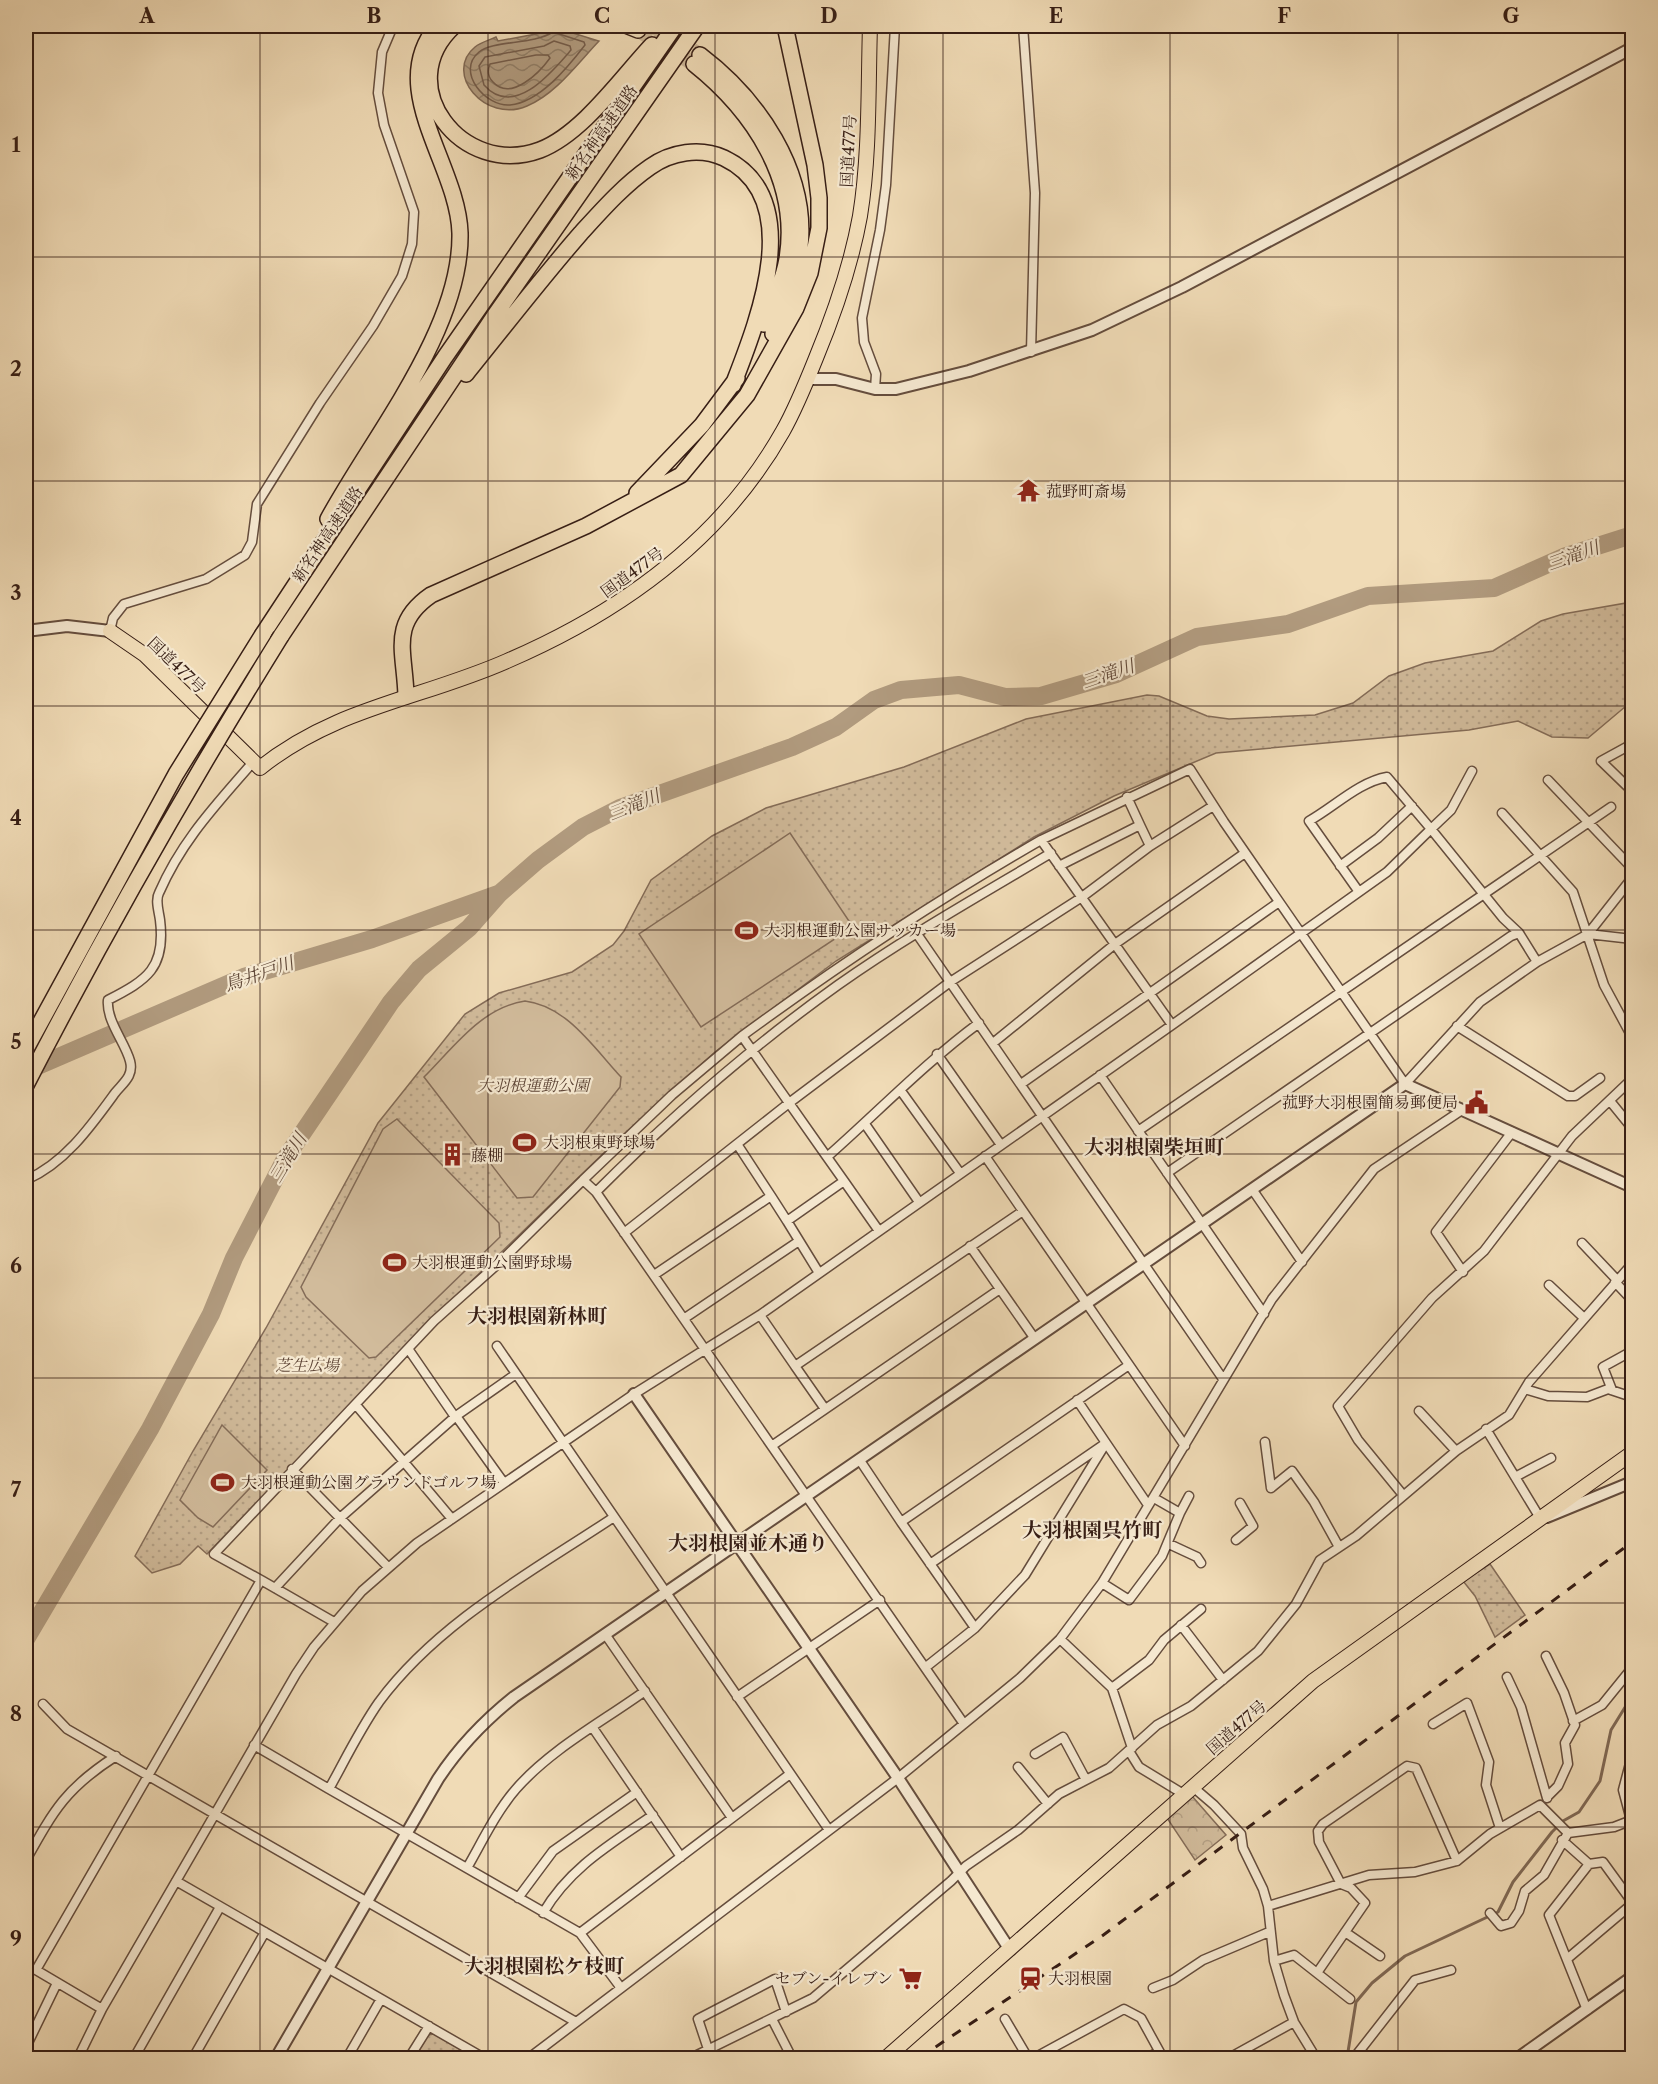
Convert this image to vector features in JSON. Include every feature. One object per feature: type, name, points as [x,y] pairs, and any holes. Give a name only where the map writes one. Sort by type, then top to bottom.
[{"type":"highway","points":[[276,614],[339,499],[427,352],[455,284],[460,246],[457,204],[424,115],[417,85],[421,55],[437,26]]},
{"type":"highway","points":[[454,26],[442,39],[431,63],[430,89],[435,106],[447,127],[465,142],[489,153],[508,155],[539,150],[570,131],[670,26]]},
{"type":"highway","name":"新名神高速道路","points":[[26,1049],[176,774],[263,634],[445,357],[675,26]]},
{"type":"highway","name":"新名神高速道路","points":[[26,1085],[99,943],[203,763],[281,636],[407,446],[697,26]]},
{"type":"highway","points":[[406,696],[403,629],[408,616],[417,605],[431,595],[586,526],[681,475],[747,395],[805,289],[819,228],[819,198],[815,165],[786,26]]},
{"type":"highway","name":"国道477号","points":[[110,631],[145,655],[260,768],[285,748],[319,729],[406,696],[448,684],[565,635],[632,596],[660,575],[712,525],[751,478],[784,430],[808,379],[843,290],[860,215],[864,183],[870,26]]},
{"type":"highway","points":[[624,505],[670,461],[733,385],[757,343],[783,274],[789,237],[788,206],[779,172],[754,128],[697,59],[738,90],[769,130],[788,166],[800,207],[801,240],[795,272],[747,395]]},
{"type":"highway","points":[[407,446],[552,266],[591,223],[641,174],[661,160],[681,153],[714,155],[741,169],[759,190],[768,217],[769,246],[764,293],[733,385]]},
{"type":"highway","name":"国道477号","points":[[886,2058],[1314,1681],[1632,1453]]},
{"type":"street","points":[[26,631],[67,626],[110,631],[113,618],[124,604],[206,579],[246,555],[252,542],[257,504],[320,403],[373,326],[402,276],[412,244],[414,212],[384,125],[378,93],[382,52],[393,26]]},
{"type":"street","points":[[874,389],[876,374],[864,342],[862,318],[880,230],[895,26]]},
{"type":"street","points":[[1023,26],[1035,194],[1031,352]]},
{"type":"street","points":[[808,379],[836,379],[874,389],[918,384],[1031,352],[1142,308],[1632,48]]},
{"type":"street","points":[[1632,744],[1601,761],[1632,791]]},
{"type":"street","points":[[26,1180],[67,1152],[97,1119],[129,1078],[130,1062],[108,1010],[108,1000],[141,983],[156,964],[162,938],[157,896],[190,834],[253,762]]},
{"type":"street","points":[[334,1622],[214,1554],[434,1321],[500,1262],[672,1095],[742,1036],[881,937],[1041,840],[1127,797],[1190,769],[1245,853],[1405,1084],[1632,1187]]},
{"type":"street","points":[[78,2058],[102,2009],[296,1674],[334,1622],[388,1567],[452,1519],[634,1394],[760,1315],[1387,872],[1451,810],[1472,771]]},
{"type":"street","points":[[1359,892],[1309,821],[1335,807],[1370,780],[1386,777],[1484,892],[1503,918],[1519,933],[1537,962]]},
{"type":"street","points":[[1548,780],[1632,868]]},
{"type":"street","points":[[1127,797],[1150,846]]},
{"type":"street","points":[[624,1233],[789,1103],[950,982],[1082,897],[1150,846],[1213,806]]},
{"type":"street","points":[[1340,866],[1412,806]]},
{"type":"street","points":[[1138,1131],[1539,854],[1611,807]]},
{"type":"street","points":[[1502,813],[1573,892],[1604,985],[1632,1037]]},
{"type":"street","points":[[1059,866],[1140,825]]},
{"type":"street","points":[[1041,840],[1172,1024]]},
{"type":"street","points":[[596,1192],[678,1113],[751,1050],[841,983],[1051,853]]},
{"type":"street","points":[[993,1043],[1115,944],[1245,853]]},
{"type":"street","points":[[276,2058],[451,1760],[492,1715],[513,1697],[1405,1084],[1480,1002],[1537,962],[1588,934],[1632,878]]},
{"type":"street","points":[[1021,1084],[1279,902]]},
{"type":"street","points":[[1167,1173],[1369,1033],[1519,933]]},
{"type":"street","points":[[917,934],[1222,1378]]},
{"type":"street","points":[[1588,934],[1632,939]]},
{"type":"street","points":[[828,1157],[902,1090],[937,1054],[979,1023]]},
{"type":"street","points":[[1457,1026],[1568,1096],[1575,1096],[1600,1078]]},
{"type":"street","points":[[742,1036],[879,1231]]},
{"type":"street","points":[[937,1054],[1001,1145]]},
{"type":"street","points":[[1100,1075],[1264,1314]]},
{"type":"street","points":[[1403,1495],[1358,1440],[1338,1406],[1432,1298],[1484,1251],[1572,1136],[1632,1079]]},
{"type":"street","points":[[902,1090],[960,1173]]},
{"type":"street","points":[[1610,1101],[1632,1128]]},
{"type":"street","points":[[529,2058],[898,1778],[1020,1678],[1060,1639],[1102,1583],[1185,1446],[1222,1378],[1302,1262],[1374,1169],[1462,1110]]},
{"type":"street","points":[[865,1124],[919,1202]]},
{"type":"street","points":[[1463,1272],[1436,1232],[1512,1132]]},
{"type":"street","points":[[737,1144],[819,1273]]},
{"type":"street","points":[[985,1156],[1185,1446]]},
{"type":"street","points":[[584,1180],[596,1192],[706,1348],[964,1724]]},
{"type":"street","points":[[786,1221],[843,1181]]},
{"type":"street","points":[[1252,1189],[1302,1262]]},
{"type":"street","points":[[654,1275],[771,1196]]},
{"type":"street","points":[[795,1366],[1023,1211]]},
{"type":"street","points":[[685,1318],[799,1241]]},
{"type":"street","points":[[1582,1243],[1632,1300]]},
{"type":"street","points":[[970,1246],[1035,1339]]},
{"type":"street","points":[[691,2058],[710,2054],[822,1991],[958,1874],[1059,1794],[1109,1768],[1157,1725],[1191,1706],[1223,1680],[1264,1645],[1296,1604],[1320,1560],[1456,1451],[1514,1411],[1525,1389],[1632,1264]]},
{"type":"street","points":[[1549,1285],[1584,1318]]},
{"type":"street","points":[[773,1445],[1000,1289]]},
{"type":"street","points":[[760,1315],[825,1409]]},
{"type":"street","points":[[497,1346],[829,1830]]},
{"type":"street","points":[[409,1350],[504,1484]]},
{"type":"street","points":[[1612,1390],[1604,1366],[1632,1351]]},
{"type":"street","points":[[901,1522],[1129,1365]]},
{"type":"street","points":[[275,1588],[340,1518],[456,1416],[516,1374]]},
{"type":"street","points":[[1525,1389],[1548,1396],[1587,1397],[1608,1389],[1632,1397]]},
{"type":"street","points":[[634,1394],[898,1778],[958,1874],[1010,1950]]},
{"type":"street","points":[[1077,1401],[1151,1502],[1180,1513]]},
{"type":"street","points":[[356,1406],[452,1519]]},
{"type":"street","points":[[1419,1411],[1456,1451]]},
{"type":"street","points":[[1486,1429],[1540,1518],[1552,1516],[1632,1482]]},
{"type":"street","points":[[1265,1442],[1271,1488],[1292,1471],[1314,1502],[1339,1546]]},
{"type":"street","points":[[930,1564],[1106,1443]]},
{"type":"street","points":[[926,1667],[975,1628],[1025,1575],[1106,1443]]},
{"type":"street","points":[[1515,1477],[1551,1458]]},
{"type":"street","points":[[859,1459],[975,1628]]},
{"type":"street","points":[[292,1469],[388,1567]]},
{"type":"street","points":[[1102,1583],[1129,1600],[1151,1574],[1169,1544],[1189,1496]]},
{"type":"street","points":[[1236,1540],[1253,1526],[1240,1503]]},
{"type":"street","points":[[329,1789],[379,1702],[421,1655],[468,1615],[614,1517]]},
{"type":"street","points":[[1169,1544],[1197,1557],[1201,1563]]},
{"type":"street","points":[[102,2009],[36,1970],[261,1580]]},
{"type":"street","points":[[737,1697],[880,1600]]},
{"type":"street","points":[[1112,1688],[1149,1660],[1164,1640],[1201,1609]]},
{"type":"street","points":[[1180,1625],[1223,1680]]},
{"type":"street","points":[[605,1634],[732,1818]]},
{"type":"street","points":[[1060,1639],[1112,1688],[1130,1749],[1139,1767],[1214,1805],[1240,1834],[1243,1848],[1263,1889],[1268,1906],[1269,1932],[1274,1961],[1294,2022],[1316,2058]]},
{"type":"street","points":[[1268,1906],[1369,1875],[1414,1872],[1457,1861],[1500,1828],[1540,1805],[1558,1786],[1568,1764],[1565,1743],[1575,1725],[1546,1656]]},
{"type":"street","points":[[1573,1721],[1602,1705],[1632,1668]]},
{"type":"street","points":[[1507,1677],[1521,1707],[1548,1796]]},
{"type":"street","points":[[466,1868],[516,1790],[548,1759],[645,1691]]},
{"type":"street","points":[[1433,1724],[1467,1702],[1489,1762],[1486,1785],[1500,1828]]},
{"type":"street","points":[[43,1704],[67,1729],[576,2022]]},
{"type":"street","points":[[593,1728],[681,1857]]},
{"type":"street","points":[[1035,1754],[1063,1737],[1086,1780]]},
{"type":"street","points":[[254,1745],[580,1933],[621,1988]]},
{"type":"street","points":[[26,1860],[50,1817],[74,1786],[116,1756]]},
{"type":"street","points":[[1565,1834],[1614,1827],[1632,1820],[1623,1790],[1632,1756]]},
{"type":"street","points":[[1317,1973],[1365,1903],[1351,1887],[1341,1884],[1319,1842],[1318,1831],[1332,1817],[1407,1766],[1416,1768],[1457,1861]]},
{"type":"street","points":[[1018,1767],[1048,1804]]},
{"type":"street","points":[[580,1933],[790,1774]]},
{"type":"street","points":[[518,1898],[553,1851],[637,1792]]},
{"type":"street","points":[[1540,1805],[1555,1819],[1589,1864]]},
{"type":"street","points":[[543,1913],[560,1887],[578,1868],[653,1815]]},
{"type":"street","points":[[1492,1917],[1501,1926],[1511,1923],[1519,1911],[1525,1891],[1544,1875],[1565,1834]]},
{"type":"street","points":[[1567,1959],[1632,1903],[1603,1862],[1589,1864],[1549,1915],[1587,2010]]},
{"type":"street","points":[[176,1881],[484,2058]]},
{"type":"street","points":[[134,2058],[220,1907]]},
{"type":"street","points":[[193,2058],[265,1932]]},
{"type":"street","points":[[1153,1988],[1173,1980],[1203,1960],[1269,1932]]},
{"type":"street","points":[[1345,1932],[1380,1956]]},
{"type":"street","points":[[1274,1961],[1294,1955],[1350,1999]]},
{"type":"street","points":[[1354,2058],[1415,1980],[1451,1970]]},
{"type":"street","points":[[1518,2058],[1632,1977]]},
{"type":"street","points":[[710,2054],[698,2019],[775,1979],[786,2012]]},
{"type":"street","points":[[26,2047],[57,1983]]},
{"type":"street","points":[[347,2058],[381,1999]]},
{"type":"street","points":[[1034,2058],[1124,2009],[1141,2018],[1161,2055],[1146,2058]]},
{"type":"street","points":[[772,2019],[792,2058]]},
{"type":"street","points":[[1005,2019],[1028,2058]]},
{"type":"street","points":[[1229,2058],[1294,2022]]},
{"type":"street","points":[[409,2058],[429,2026]]},
{"type":"green space","name":"大羽根運動公園","points":[[1632,602],[1632,701],[1588,738],[1552,737],[1518,721],[1469,730],[1216,753],[1114,796],[1034,837],[836,961],[715,1052],[614,1143],[453,1299],[207,1554],[198,1546],[180,1564],[152,1573],[135,1556],[193,1451],[266,1328],[378,1123],[465,1014],[499,993],[572,972],[613,945],[624,931],[651,880],[712,836],[766,808],[904,767],[1026,719],[1147,695],[1159,696],[1207,716],[1229,719],[1315,715],[1353,703],[1389,676],[1425,663],[1493,651],[1541,621],[1563,614]]},
{"type":"green space","name":"大羽根運動公園サッカー場","points":[[790,833],[853,927],[701,1027],[639,934]]},
{"type":"green space","name":"大羽根東野球場","points":[[525,1001],[554,1011],[567,1020],[579,1030],[621,1077],[620,1087],[533,1197],[517,1198],[424,1077],[469,1030],[482,1020],[509,1005]]},
{"type":"green space","name":"大羽根運動公園野球場","points":[[397,1119],[499,1223],[500,1237],[376,1357],[369,1358],[306,1297],[301,1287],[383,1129]]},
{"type":"green space","name":"大羽根運動公園グラウンドゴルフ場","points":[[222,1425],[267,1470],[213,1527],[198,1518],[180,1500]]},
{"type":"green space","points":[[1490,1564],[1525,1615],[1495,1637],[1475,1596],[1463,1581]]},
{"type":"green space","points":[[1192,1796],[1226,1835],[1195,1860],[1167,1818]]},
{"type":"green space","points":[[434,2034],[475,2058],[414,2058],[428,2035]]},
{"type":"water","points":[[550,26],[599,41],[557,86],[538,101],[527,106],[511,110],[497,108],[484,102],[473,93],[466,82],[464,70],[466,58],[475,47],[496,37],[498,41],[541,33]]},
{"type":"waterway","name":"三滝川","points":[[26,1639],[150,1429],[211,1314],[234,1258],[285,1159],[391,1002],[419,969],[469,928],[499,894],[538,860],[583,827],[620,808],[792,747],[836,727],[874,700],[901,690],[959,685],[1005,697],[1041,696],[1116,674],[1197,637],[1288,624],[1368,596],[1494,588],[1566,556],[1632,535]]},
{"type":"waterway","name":"鳥井戸川","points":[[26,1071],[244,977],[372,939],[498,894]]},
{"type":"waterway","points":[[1347,2058],[1356,2002],[1372,1983],[1405,1956],[1498,1912],[1513,1882],[1552,1832],[1563,1821],[1579,1812],[1600,1781],[1611,1730],[1632,1696]]},
{"type":"tunnel","points":[[653,26],[700,55]]},
{"type":"tunnel","points":[[638,30],[694,64]]},
{"type":"railway","points":[[919,2058],[1102,1936],[1632,1542]]},
{"type":"place","name":"菰野町斎場","points":[[1028,491]]},
{"type":"place","name":"大羽根運動公園サッカー場","points":[[746,930]]},
{"type":"place","name":"菰野大羽根園簡易郵便局","points":[[1476,1102]]},
{"type":"place","name":"大羽根東野球場","points":[[525,1142]]},
{"type":"place","name":"藤棚","points":[[453,1155]]},
{"type":"place","name":"大羽根運動公園野球場","points":[[394,1262]]},
{"type":"place","name":"大羽根運動公園グラウンドゴルフ場","points":[[223,1482]]},
{"type":"place","name":"セブン-イレブン","points":[[911,1978]]},
{"type":"place","name":"大羽根園","points":[[1030,1978]]},
{"type":"district","name":"大羽根園柴垣町","points":[[1154,1147]]},
{"type":"district","name":"大羽根園新林町","points":[[537,1316]]},
{"type":"district","name":"大羽根園呉竹町","points":[[1092,1530]]},
{"type":"district","name":"大羽根園並木通り","points":[[748,1543]]},
{"type":"district","name":"大羽根園松ケ枝町","points":[[544,1966]]},
{"type":"park label","name":"芝生広場","points":[[307,1365]]}]
